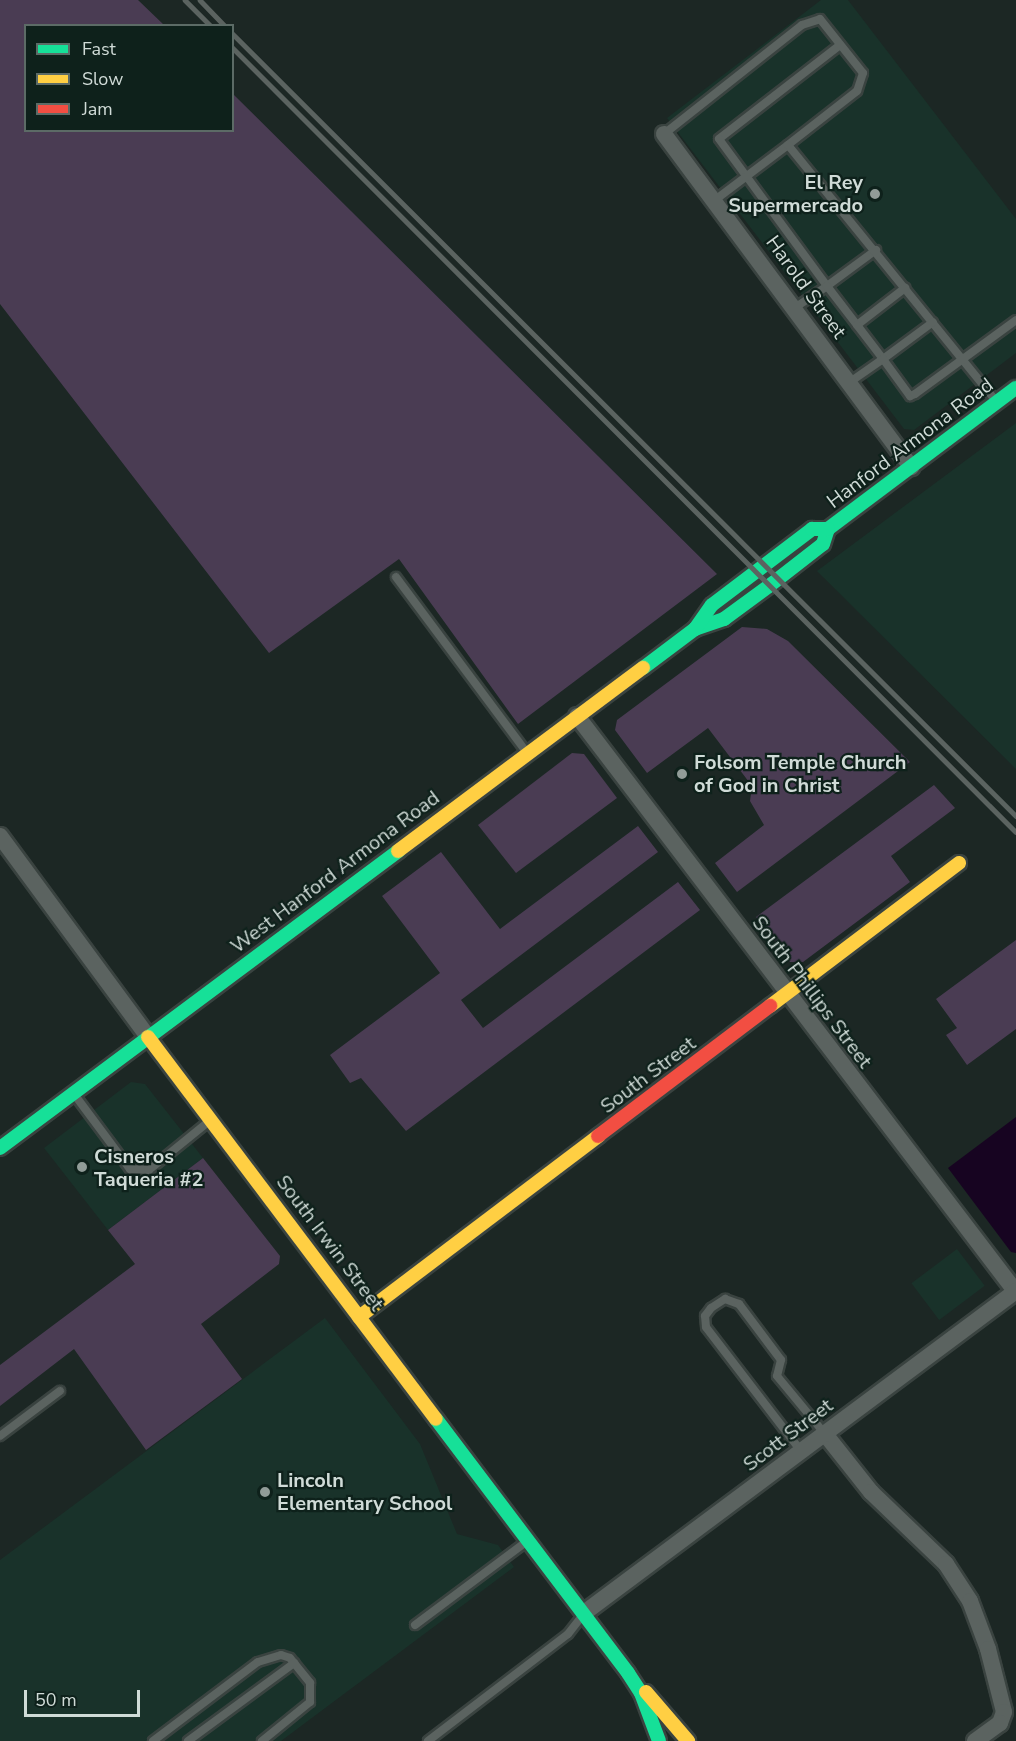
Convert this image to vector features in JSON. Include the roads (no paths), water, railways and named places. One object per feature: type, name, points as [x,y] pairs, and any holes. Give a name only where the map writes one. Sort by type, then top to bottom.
[{"type":"street","name":"Harold Street","points":[[664,134],[796,307],[911,467]]},
{"type":"street","name":"Hanford Armona Road","points":[[695,629],[724,619],[769,586],[823,544],[828,529],[1016,388]]},
{"type":"street","name":"Hanford Armona Road","points":[[695,629],[712,605],[812,529],[828,529]]},
{"type":"street","name":"West Hanford Armona Road","points":[[0,1148],[695,629]]},
{"type":"street","name":"South Phillips Street","points":[[577,716],[1016,1291]]},
{"type":"street","name":"South Irwin Street","points":[[0,836],[210,1120],[628,1673]]},
{"type":"street","name":"South Street","points":[[359,1317],[959,863]]},
{"type":"street","name":"Scott Street","points":[[584,1613],[1016,1291]]},
{"type":"street","points":[[825,1434],[871,1492],[931,1546],[953,1572],[970,1601],[988,1649],[1004,1712],[1000,1723],[975,1741]]},
{"type":"street","points":[[628,1673],[641,1693],[658,1741]]},
{"type":"street","points":[[628,1673],[688,1741]]},
{"type":"lane","points":[[664,134],[802,25],[820,20],[863,73],[857,91],[715,200]]},
{"type":"lane","points":[[840,45],[723,134],[721,144],[910,396],[1016,320]]},
{"type":"lane","points":[[788,145],[856,232],[876,250],[997,402]]},
{"type":"lane","points":[[796,307],[876,250]]},
{"type":"lane","points":[[857,325],[905,288]]},
{"type":"lane","points":[[850,382],[933,322]]},
{"type":"lane","points":[[396,577],[527,753]]},
{"type":"lane","points":[[73,1093],[130,1169],[148,1170],[210,1120]]},
{"type":"lane","points":[[801,1451],[706,1327],[705,1316],[711,1308],[725,1299],[740,1304],[781,1360],[777,1376],[825,1434]]},
{"type":"lane","points":[[0,1437],[60,1391]]},
{"type":"lane","points":[[415,1625],[529,1540]]},
{"type":"lane","points":[[428,1741],[568,1634],[584,1613]]},
{"type":"lane","points":[[153,1741],[258,1662],[281,1655],[294,1663],[310,1683],[310,1702],[262,1741]]},
{"type":"lane","points":[[188,1741],[294,1663]]},
{"type":"railway","points":[[185,0],[209,24]]},
{"type":"railway","points":[[200,0],[223,24]]},
{"type":"railway","points":[[234,35],[1016,816]]},
{"type":"railway","points":[[234,49],[1016,832]]},
{"type":"place","name":"El Rey Supermercado","points":[[875,194]]},
{"type":"place","name":"Folsom Temple Church of God in Christ","points":[[682,774]]},
{"type":"place","name":"Cisneros Taqueria #2","points":[[82,1167]]},
{"type":"place","name":"Lincoln Elementary School","points":[[265,1492]]}]
